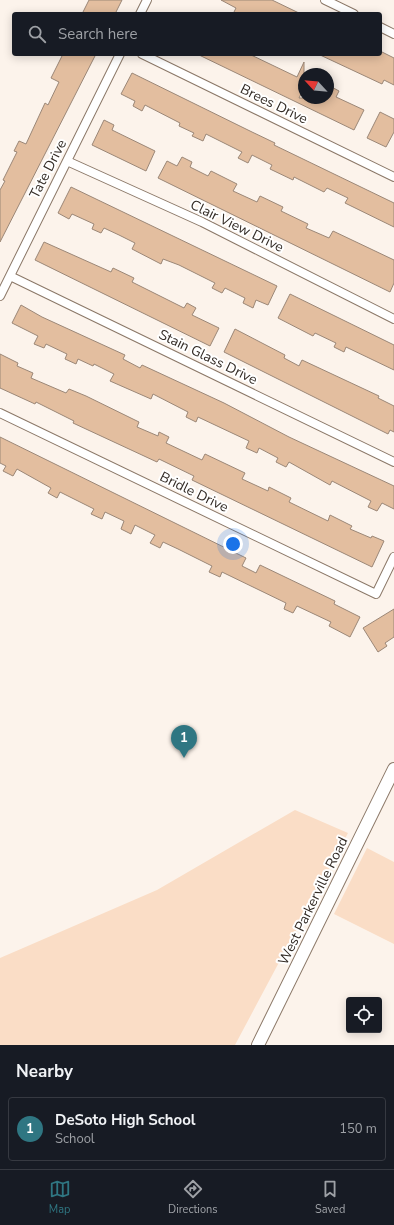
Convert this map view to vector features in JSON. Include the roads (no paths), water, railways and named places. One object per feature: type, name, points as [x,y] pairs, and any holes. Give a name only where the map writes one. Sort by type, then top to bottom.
[{"type":"main road","name":"West Parkerville Road","points":[[258,1045],[394,769]]},
{"type":"street","points":[[141,12],[147,0]]},
{"type":"street","points":[[325,0],[350,12]]},
{"type":"street","points":[[382,28],[394,34]]},
{"type":"street","name":"Tate Drive","points":[[0,296],[119,56]]},
{"type":"street","name":"Brees Drive","points":[[146,56],[394,177]]},
{"type":"street","name":"Clair View Drive","points":[[67,161],[202,222],[394,319]]},
{"type":"street","name":"Stain Glass Drive","points":[[10,276],[394,462]]},
{"type":"street","name":"Bridle Drive","points":[[0,413],[376,594],[394,557]]},
{"type":"place","name":"DeSoto High School","points":[[184,758]]}]
